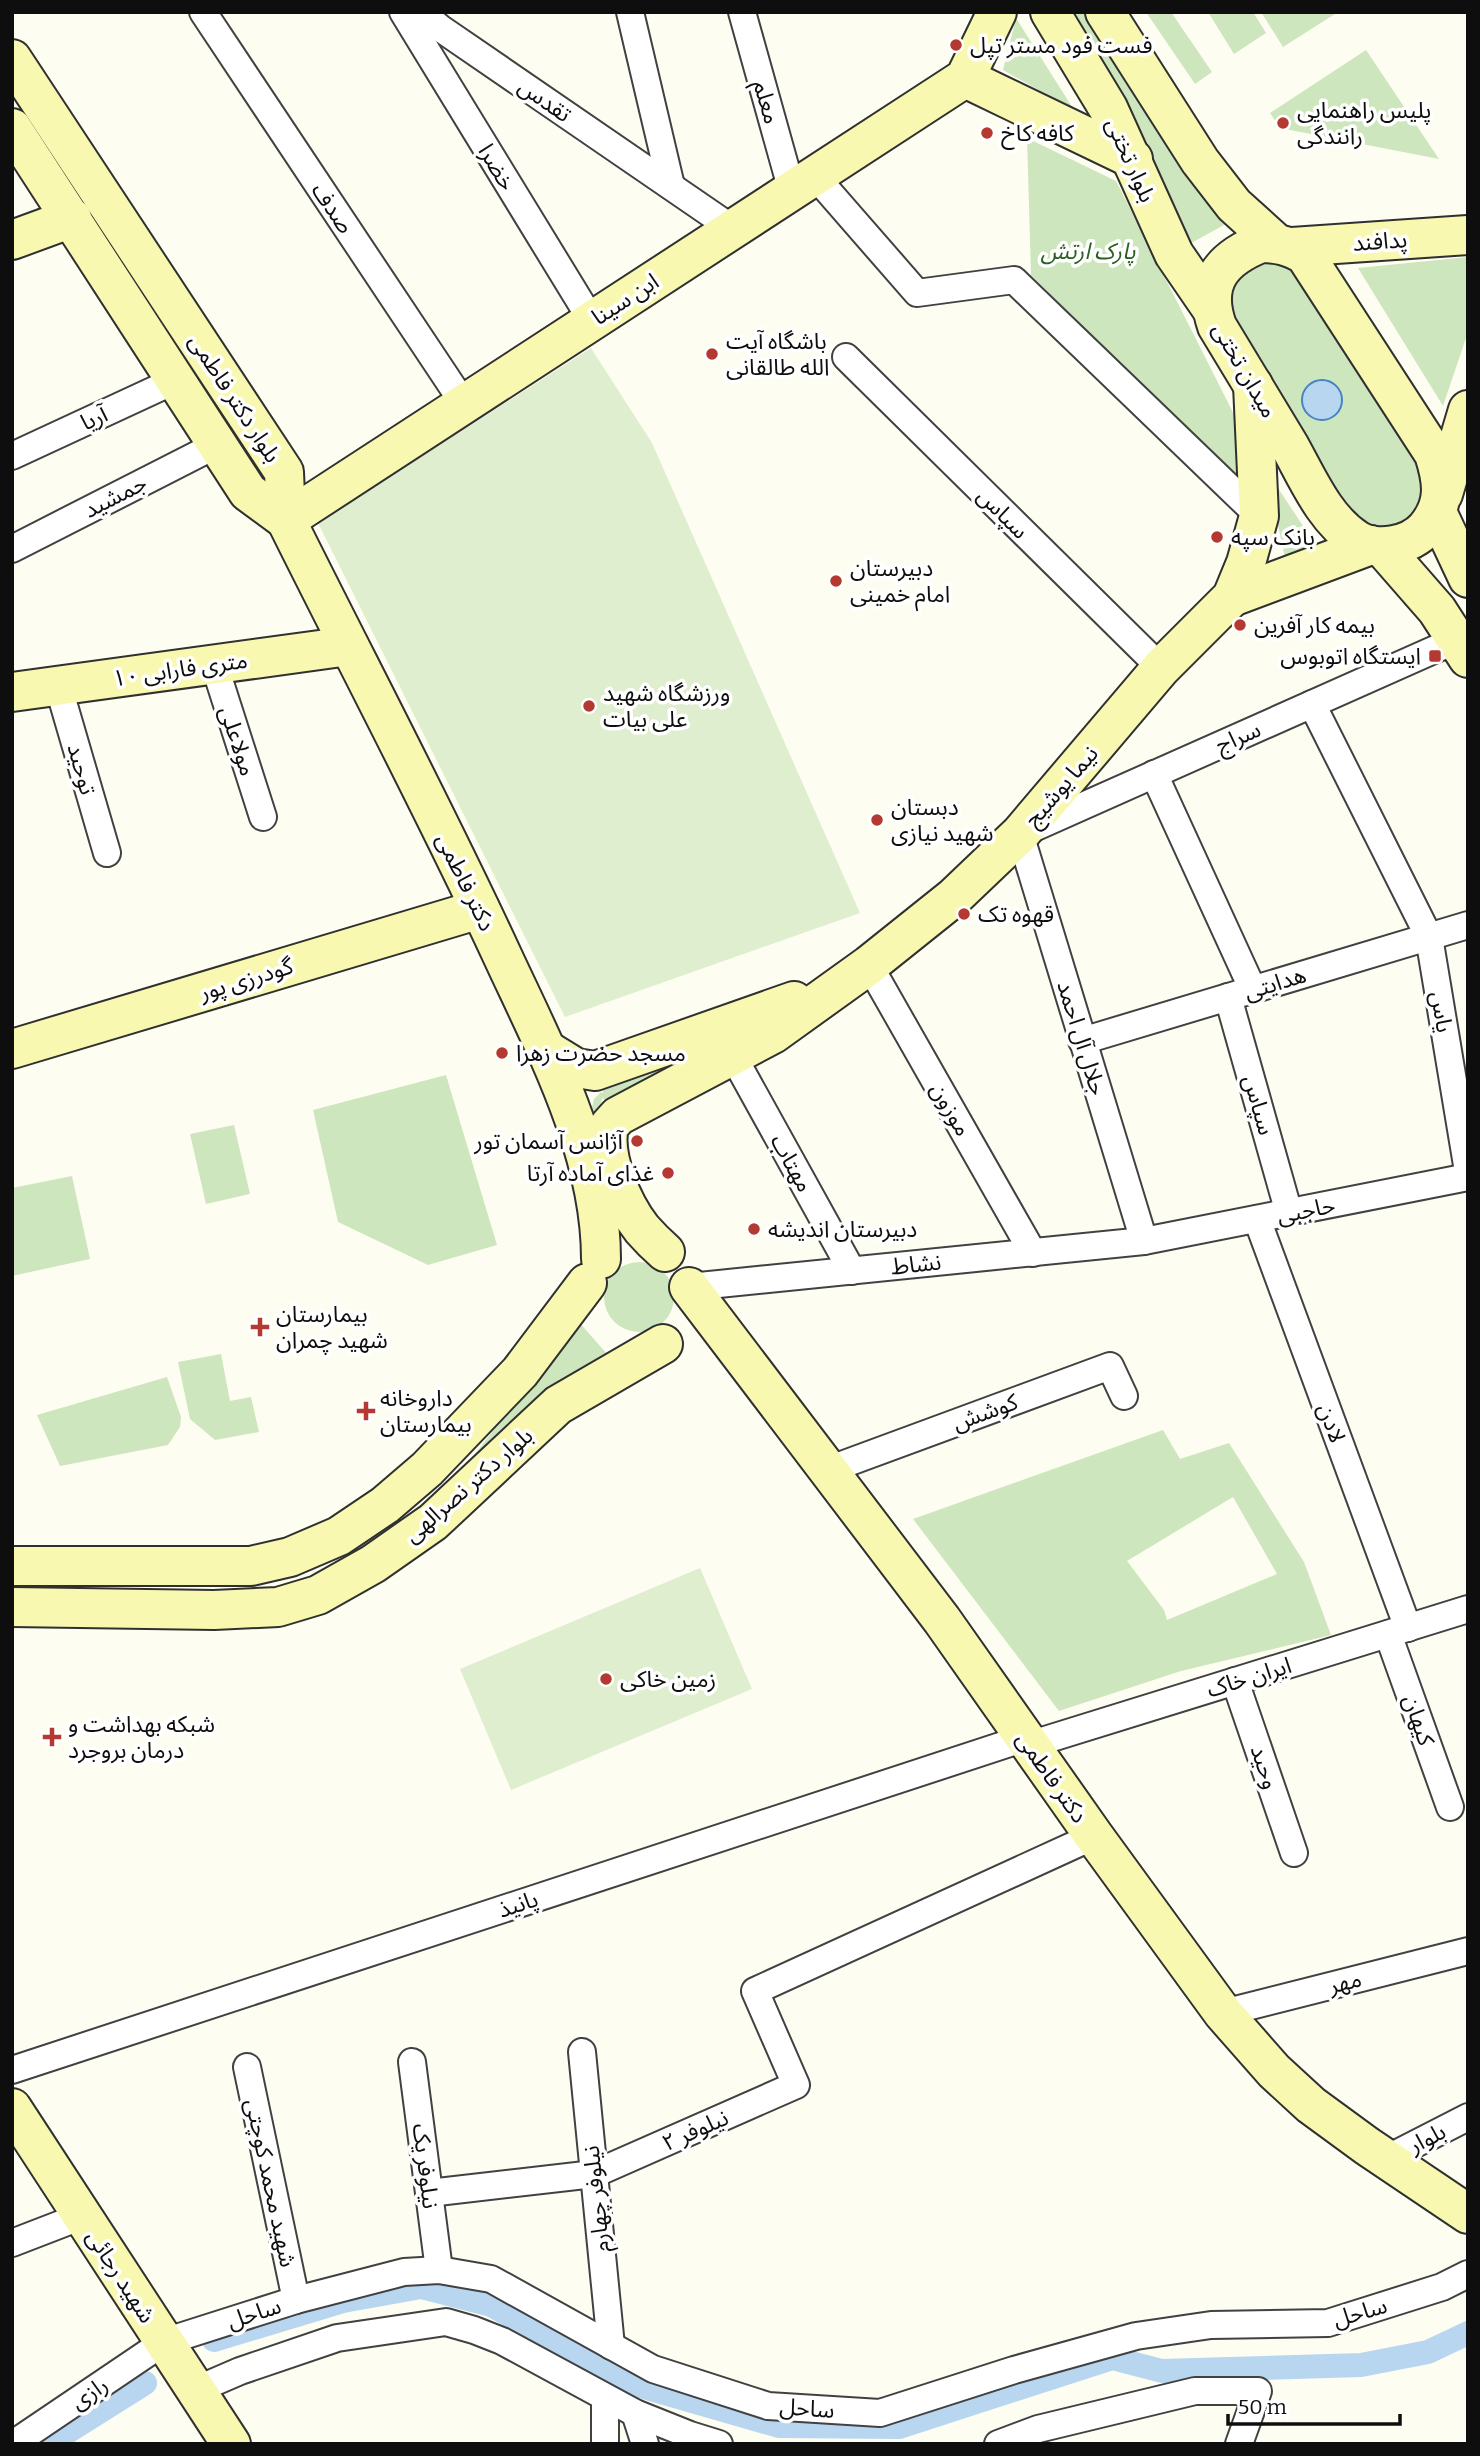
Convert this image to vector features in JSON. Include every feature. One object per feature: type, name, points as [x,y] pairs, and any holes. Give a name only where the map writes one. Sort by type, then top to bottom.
[{"type":"street","name":"صدف","points":[[203,12],[464,404]]},
{"type":"street","name":"خضرا","points":[[403,12],[592,321]]},
{"type":"street","name":"تقدس","points":[[421,12],[733,229]]},
{"type":"street","points":[[453,12],[464,44]]},
{"type":"street","points":[[630,12],[671,186]]},
{"type":"street","name":"معلم","points":[[742,12],[804,183]]},
{"type":"street","points":[[997,12],[965,78],[1133,159]]},
{"type":"street","name":"بلوار تختی","points":[[1050,12],[1108,108],[1169,244],[1211,308]]},
{"type":"street","points":[[1105,12],[1200,161],[1234,205],[1284,245],[1305,255],[1434,453],[1441,476],[1440,504],[1468,578]]},
{"type":"street","name":"بلوار دکتر فاطمی","points":[[12,59],[284,472],[286,520]]},
{"type":"street","name":"ابن سینا","points":[[286,520],[965,78]]},
{"type":"street","name":"بلوار دکتر فاطمی","points":[[12,128],[248,492],[286,520]]},
{"type":"street","points":[[804,183],[918,293],[1014,280],[1259,516]]},
{"type":"street","points":[[12,240],[72,218]]},
{"type":"street","name":"پدافند","points":[[1284,245],[1468,235]]},
{"type":"street","name":"میدان تختی","points":[[1284,245],[1261,243],[1246,249],[1227,263],[1216,280],[1211,308],[1217,326],[1329,514],[1358,540],[1377,546]]},
{"type":"street","name":"سپاس","points":[[846,357],[1161,668]]},
{"type":"street","name":"آریا","points":[[12,456],[176,380]]},
{"type":"street","name":"نیما یوشیج","points":[[665,1252],[641,1228],[626,1203],[607,1151],[608,1126],[618,1116],[773,1034],[855,975],[954,897],[1020,834],[1161,668],[1232,597],[1246,563],[1259,516],[1253,385]]},
{"type":"street","points":[[1377,546],[1406,542],[1424,530],[1440,504],[1468,410]]},
{"type":"street","name":"جمشید","points":[[12,548],[218,444]]},
{"type":"street","name":"دکتر فاطمی","points":[[286,520],[480,909],[545,1049],[582,1144],[598,1208],[594,1271]]},
{"type":"street","points":[[1377,546],[1437,610],[1462,649]]},
{"type":"street","name":"نیما یوشیج","points":[[1232,597],[1377,546]]},
{"type":"street","name":"۱۰ متری فارابی","points":[[12,692],[349,646]]},
{"type":"street","name":"سراج","points":[[1020,834],[1312,704],[1462,649]]},
{"type":"street","name":"مولاعلی","points":[[214,664],[263,817]]},
{"type":"street","name":"توحید","points":[[58,685],[107,853]]},
{"type":"street","name":"یاس","points":[[1312,704],[1429,937],[1468,1171]]},
{"type":"street","name":"سپاس","points":[[1154,774],[1241,994],[1289,1213]]},
{"type":"street","name":"جلال آل احمد","points":[[1020,834],[1144,1241]]},
{"type":"street","name":"گودرزی پور","points":[[12,1049],[480,909]]},
{"type":"street","name":"هدایتی","points":[[1083,1041],[1468,925]]},
{"type":"street","name":"نیما یوشیج","points":[[545,1049],[576,1068],[594,1071],[855,975]]},
{"type":"street","name":"موزون","points":[[855,975],[1033,1253]]},
{"type":"street","name":"مهتاب","points":[[733,1056],[852,1271]]},
{"type":"street","name":"حاجبی","points":[[1144,1241],[1468,1177]]},
{"type":"street","name":"لادن","points":[[1257,1219],[1398,1630]]},
{"type":"street","name":"نشاط","points":[[690,1287],[1144,1241]]},
{"type":"street","points":[[639,1245],[665,1252],[681,1267],[690,1287],[688,1314],[674,1336],[663,1344],[637,1350],[610,1343],[596,1329],[585,1296],[594,1271],[625,1246],[639,1245]]},
{"type":"street","name":"بلوار دکتر نصرالهی","points":[[12,1566],[251,1566],[290,1557],[339,1536],[385,1505],[427,1469],[520,1372],[594,1271]]},
{"type":"street","name":"دکتر فاطمی","points":[[690,1287],[942,1620],[1223,2013],[1274,2071],[1311,2105],[1468,2214]]},
{"type":"street","name":"بلوار دکتر نصرالهی","points":[[12,1606],[214,1610],[278,1607],[318,1595],[373,1564],[433,1522],[558,1405],[663,1344]]},
{"type":"street","name":"کوشش","points":[[828,1469],[1110,1366],[1124,1396]]},
{"type":"street","points":[[427,1469],[455,1502]]},
{"type":"street","name":"ایران خاک","points":[[1027,1741],[1235,1681],[1468,1609]]},
{"type":"street","name":"کیهان","points":[[1398,1630],[1450,1807]]},
{"type":"street","name":"وحید","points":[[1235,1681],[1294,1853]]},
{"type":"street","name":"پانیذ","points":[[12,2070],[1027,1741]]},
{"type":"street","name":"نیلوفر ۲","points":[[429,2193],[594,2174],[796,2085],[755,1991],[1094,1836]]},
{"type":"street","name":"مهر","points":[[1223,2013],[1468,1951]]},
{"type":"street","name":"نیلوفر چهارم","points":[[582,2052],[611,2346]]},
{"type":"street","name":"نیلوفر یک","points":[[412,2062],[439,2270]]},
{"type":"street","name":"شهید محمد کوچتی","points":[[247,2067],[296,2300]]},
{"type":"street","name":"شهید رجائی","points":[[12,2108],[231,2444]]},
{"type":"street","name":"بلوار","points":[[1386,2159],[1468,2117]]},
{"type":"street","points":[[12,2243],[82,2216]]},
{"type":"street","name":"ساحل","points":[[164,2342],[296,2300],[404,2272],[439,2270],[491,2279],[653,2369],[768,2406],[880,2413],[1014,2370],[1136,2336],[1211,2325],[1328,2323],[1442,2287],[1468,2274]]},
{"type":"street","points":[[196,2390],[337,2338],[446,2322],[502,2341],[635,2413],[719,2444]]},
{"type":"street","name":"رازی","points":[[13,2444],[164,2342]]},
{"type":"street","points":[[998,2444],[1042,2436],[1195,2390],[1258,2390],[1239,2444]]},
{"type":"street","points":[[605,2398],[605,2444]]},
{"type":"street","points":[[635,2413],[645,2444]]},
{"type":"green space","points":[[1065,12],[1087,12],[1224,225],[1184,247]]},
{"type":"green space","points":[[1146,12],[1171,12],[1212,72],[1195,84]]},
{"type":"green space","points":[[1208,12],[1253,12],[1266,33],[1234,54]]},
{"type":"green space","points":[[1261,12],[1338,12],[1283,47]]},
{"type":"green space","points":[[1016,18],[1074,110],[1003,70]]},
{"type":"green space","points":[[1366,50],[1439,159],[1280,128],[1270,113]]},
{"type":"green space","name":"پارک ارتش","points":[[1027,138],[1116,181],[1251,448],[1246,489],[1031,275]]},
{"type":"green space","points":[[1468,257],[1468,332],[1443,406],[1358,268]]},
{"type":"green space","points":[[1264,259],[1290,265],[1420,468],[1425,481],[1420,508],[1400,527],[1373,530],[1349,516],[1232,319],[1229,295],[1233,282]]},
{"type":"green space","name":"ورزشگاه شهید علی بیات","points":[[591,348],[652,443],[860,913],[565,1017],[318,523]]},
{"type":"green space","points":[[1266,470],[1319,550],[1287,567]]},
{"type":"green space","points":[[777,1019],[605,1104],[603,1097],[596,1116],[589,1120],[594,1099],[603,1093],[603,1085]]},
{"type":"green space","points":[[446,1075],[497,1245],[428,1265],[338,1222],[313,1110]]},
{"type":"green space","points":[[234,1125],[250,1194],[206,1204],[190,1134]]},
{"type":"green space","points":[[72,1176],[90,1259],[12,1276],[12,1188]]},
{"type":"green space","points":[[639,1262],[664,1272],[674,1297],[664,1322],[639,1332],[614,1322],[604,1297],[614,1272]]},
{"type":"green space","points":[[578,1321],[607,1354],[461,1472]]},
{"type":"green space","points":[[221,1354],[230,1401],[251,1397],[259,1432],[215,1440],[190,1419],[178,1362]]},
{"type":"green space","points":[[167,1377],[181,1417],[180,1427],[168,1445],[60,1466],[37,1415]]},
{"type":"green space","points":[[1163,1430],[1180,1459],[1229,1443],[1304,1562],[1331,1635],[1181,1671],[1059,1711],[913,1519]],"holes":[[[1233,1497],[1277,1574],[1167,1620],[1164,1610],[1127,1561]]]},
{"type":"green space","name":"زمین خاکی","points":[[700,1568],[752,1689],[511,1790],[460,1669]]},
{"type":"water","points":[[1322,380],[1336,386],[1342,400],[1336,414],[1322,420],[1308,414],[1302,400],[1308,386]]},
{"type":"waterway","points":[[214,2340],[343,2301],[421,2287],[491,2305],[640,2386],[779,2426],[899,2427],[1112,2358],[1162,2371],[1361,2365],[1428,2352],[1468,2333]]},
{"type":"waterway","points":[[48,2444],[145,2383]]},
{"type":"place","name":"فست فود مستر تپل","points":[[956,45]]},
{"type":"place","name":"پلیس راهنمایی رانندگی","points":[[1283,123]]},
{"type":"place","name":"کافه کاخ","points":[[987,133]]},
{"type":"place","name":"باشگاه آیت الله طالقانی","points":[[712,354]]},
{"type":"place","name":"بانک سپه","points":[[1217,537]]},
{"type":"place","name":"دبیرستان امام خمینی","points":[[836,581]]},
{"type":"place","name":"بیمه کار آفرین","points":[[1240,625]]},
{"type":"place","name":"ایستگاه اتوبوس","points":[[1435,656]]},
{"type":"place","name":"ورزشگاه شهید علی بیات","points":[[589,706]]},
{"type":"place","name":"دبستان شهید نیازی","points":[[877,820]]},
{"type":"place","name":"قهوه تک","points":[[964,914]]},
{"type":"place","name":"مسجد حضرت زهرا","points":[[502,1053]]},
{"type":"place","name":"آژانس آسمان تور","points":[[637,1141]]},
{"type":"place","name":"غذای آماده آرتا","points":[[668,1173]]},
{"type":"place","name":"دبیرستان اندیشه","points":[[754,1229]]},
{"type":"place","name":"بیمارستان شهید چمران","points":[[260,1327]]},
{"type":"place","name":"داروخانه بیمارستان","points":[[366,1411]]},
{"type":"place","name":"زمین خاکی","points":[[606,1679]]},
{"type":"place","name":"شبکه بهداشت و درمان بروجرد","points":[[52,1737]]}]
